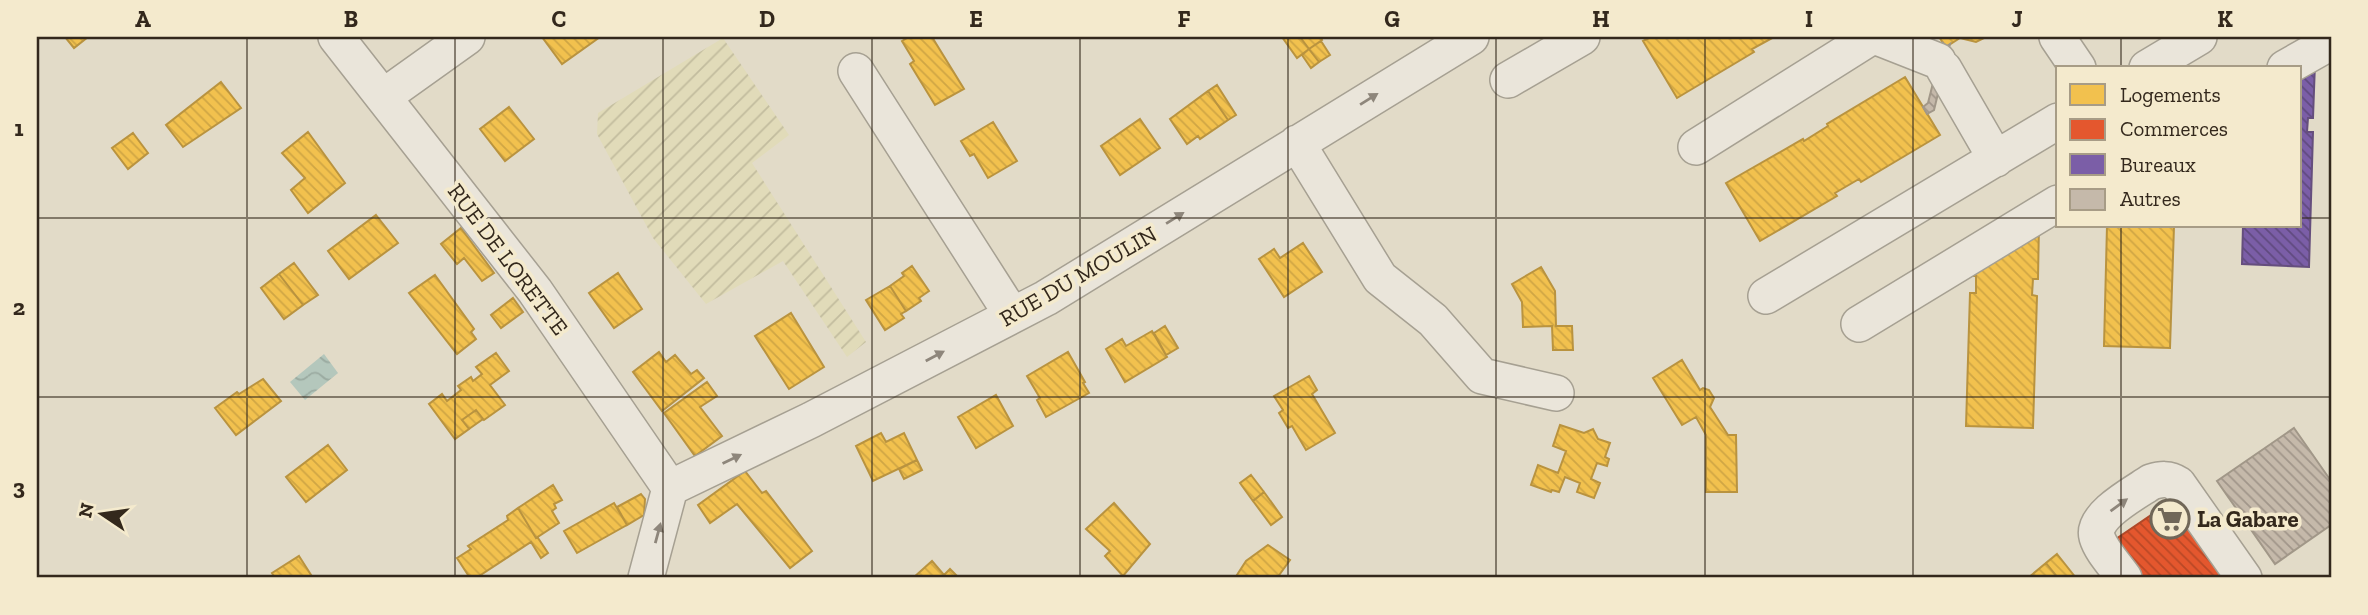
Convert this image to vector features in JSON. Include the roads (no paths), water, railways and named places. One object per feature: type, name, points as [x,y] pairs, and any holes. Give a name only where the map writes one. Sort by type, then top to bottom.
[{"type":"street","name":"RUE DE LORETTE","points":[[337,37],[535,291],[670,488]]},
{"type":"street","points":[[383,97],[467,37]]},
{"type":"street","name":"RUE DU MOULIN","points":[[670,488],[811,420],[1046,298],[1471,37]]},
{"type":"street","points":[[1508,80],[1582,37]]},
{"type":"street","points":[[1696,147],[1871,37]]},
{"type":"street","points":[[1877,37],[1941,65],[1996,159]]},
{"type":"street","points":[[2057,37],[2077,66]]},
{"type":"street","points":[[2150,66],[2199,37]]},
{"type":"street","points":[[2289,66],[2331,42]]},
{"type":"street","points":[[856,71],[1012,315]]},
{"type":"street","points":[[1766,296],[2056,122]]},
{"type":"street","points":[[1297,143],[1380,278],[1433,320],[1482,376],[1556,393]]},
{"type":"street","points":[[1859,324],[2056,204]]},
{"type":"street","points":[[2124,578],[2097,539],[2096,528],[2101,518],[2151,482],[2160,479],[2171,479],[2178,484],[2244,578]]},
{"type":"street","points":[[646,578],[670,488]]},
{"type":"water","points":[[324,354],[338,373],[305,400],[290,382]]},
{"type":"place","name":"La Gabare","points":[[2170,519]]}]
